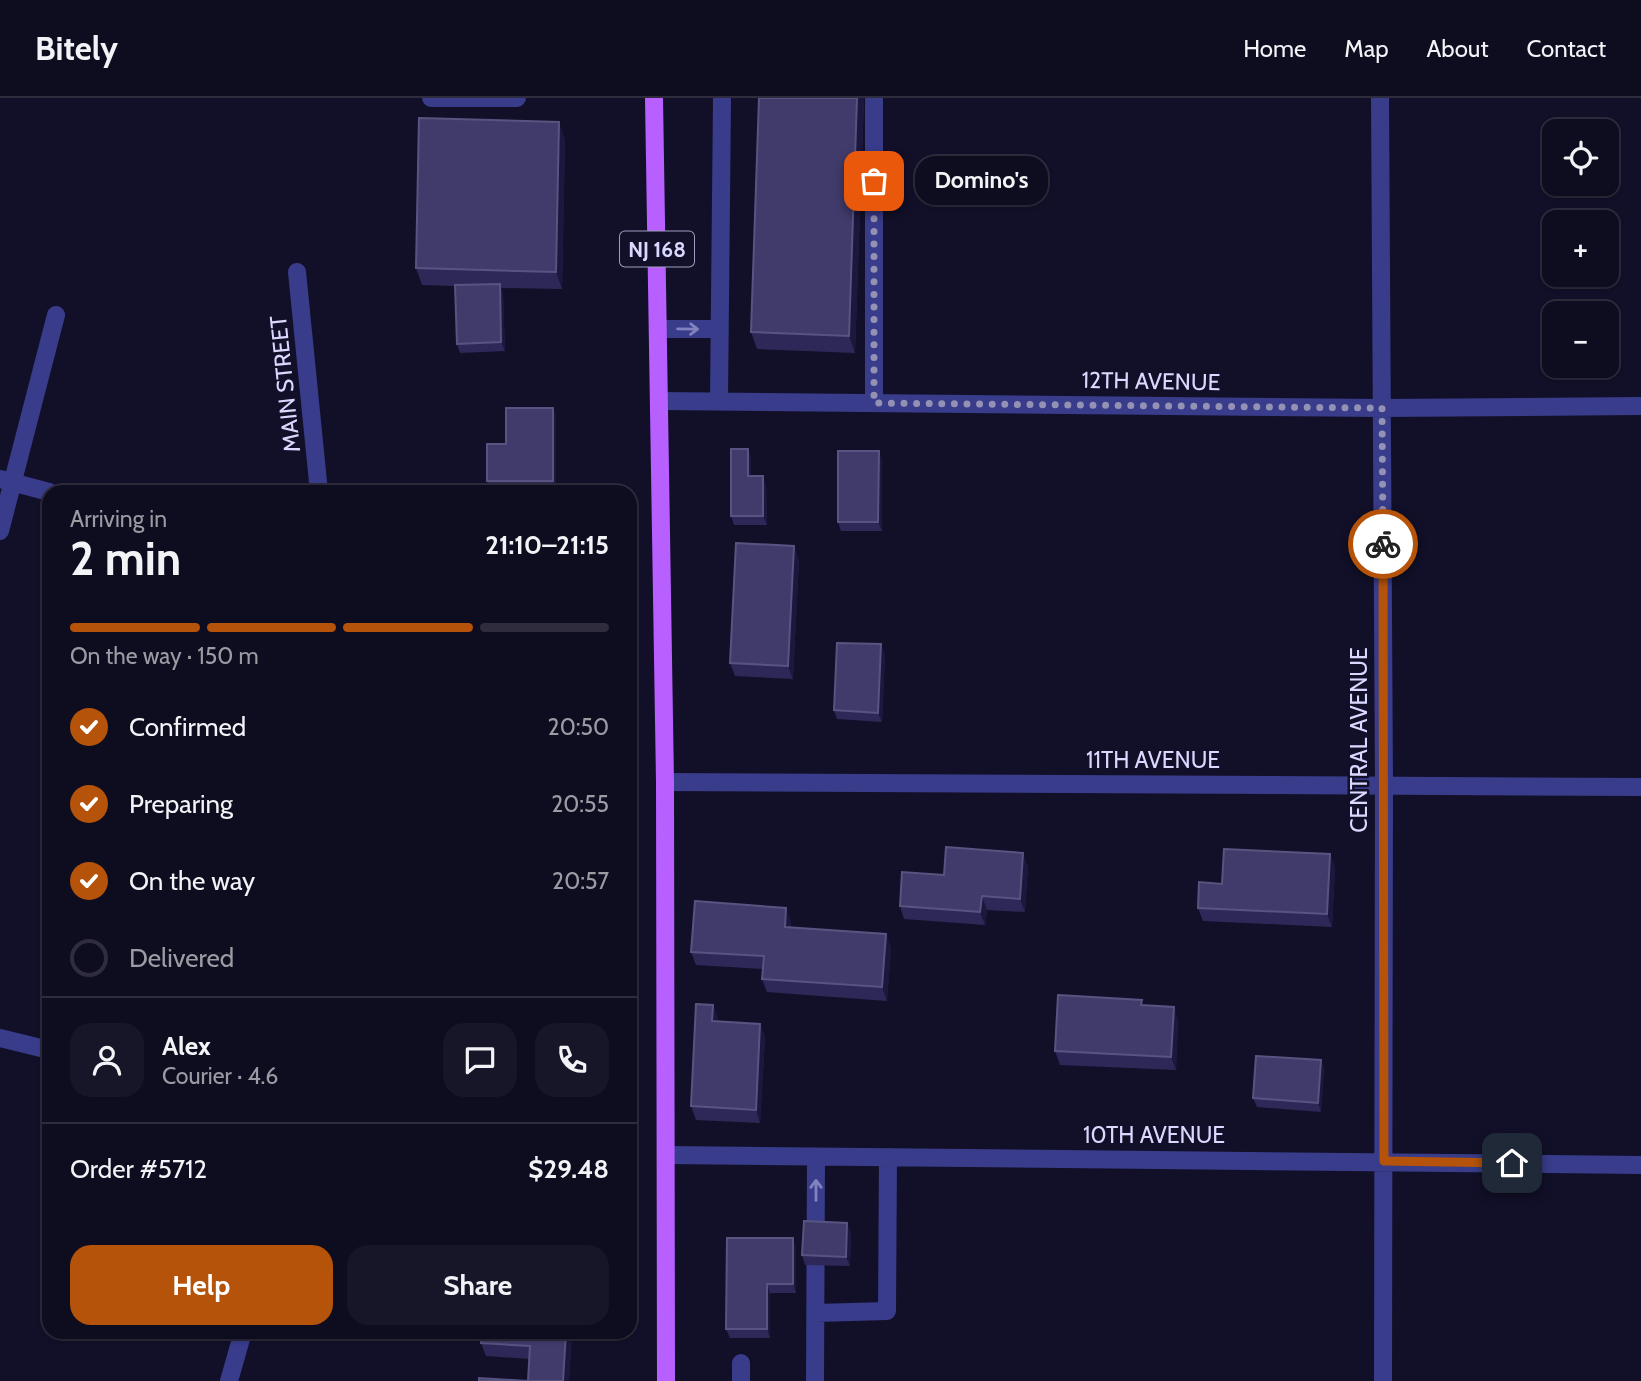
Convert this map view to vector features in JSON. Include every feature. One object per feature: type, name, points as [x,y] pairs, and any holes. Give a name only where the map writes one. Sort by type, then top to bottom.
[{"type":"main road","name":"NJ 168","points":[[654,98],[665,782],[666,1381]]},
{"type":"street","points":[[431,98],[517,98]]},
{"type":"street","points":[[719,401],[722,98]]},
{"type":"street","points":[[874,98],[874,403]]},
{"type":"street","name":"CENTRAL AVENUE","points":[[1380,98],[1384,785],[1383,1381]]},
{"type":"street","name":"MAIN STREET","points":[[298,272],[319,485]]},
{"type":"street","points":[[0,531],[7,481],[56,315]]},
{"type":"street","points":[[659,328],[718,329]]},
{"type":"street","name":"12TH AVENUE","points":[[660,401],[1382,408],[1641,406]]},
{"type":"street","points":[[7,481],[42,490]]},
{"type":"street","name":"11TH AVENUE","points":[[665,782],[1641,787]]},
{"type":"street","points":[[0,1038],[42,1048]]},
{"type":"street","name":"10TH AVENUE","points":[[666,1155],[1641,1165]]},
{"type":"street","points":[[816,1157],[816,1381]]},
{"type":"street","points":[[816,1313],[887,1311],[888,1157]]},
{"type":"street","points":[[229,1381],[241,1339]]},
{"type":"street","points":[[741,1363],[741,1381]]},
{"type":"building","points":[[759,98],[857,98],[849,336],[751,332]]},
{"type":"building","points":[[419,118],[559,122],[556,272],[416,268]]},
{"type":"building","points":[[500,284],[501,342],[457,344],[455,285]]},
{"type":"building","points":[[506,408],[553,408],[553,481],[487,481],[487,444],[506,444]]},
{"type":"building","points":[[731,449],[748,449],[748,476],[763,476],[763,516],[731,516]]},
{"type":"building","points":[[838,451],[879,451],[878,522],[838,522]]},
{"type":"building","points":[[736,543],[794,546],[788,666],[730,663]]},
{"type":"building","points":[[837,643],[881,644],[878,713],[834,710]]},
{"type":"building","points":[[946,847],[1023,853],[1020,899],[982,896],[980,912],[900,906],[902,872],[944,875]]},
{"type":"building","points":[[1224,849],[1330,854],[1327,914],[1198,908],[1199,882],[1222,884]]},
{"type":"building","points":[[695,901],[786,908],[785,927],[886,934],[882,987],[762,979],[764,956],[691,952]]},
{"type":"building","points":[[1058,995],[1142,1000],[1141,1005],[1174,1007],[1171,1057],[1055,1051]]},
{"type":"building","points":[[696,1004],[713,1005],[712,1021],[760,1024],[756,1110],[691,1106]]},
{"type":"building","points":[[1256,1056],[1321,1060],[1318,1103],[1253,1098]]},
{"type":"building","points":[[804,1221],[847,1223],[846,1257],[802,1255]]},
{"type":"building","points":[[727,1238],[793,1238],[793,1284],[767,1284],[767,1329],[726,1329]]},
{"type":"building","points":[[481,1339],[566,1339],[563,1381],[528,1381],[530,1346],[481,1343]]},
{"type":"building","points":[[479,1378],[528,1381],[479,1381]]},
{"type":"way so far","points":[[874,181],[874,403],[1382,408],[1383,544]]},
{"type":"place","name":"Domino's","points":[[874,181]]},
{"type":"route","points":[[1383,544],[1384,1161],[1512,1163]]}]
